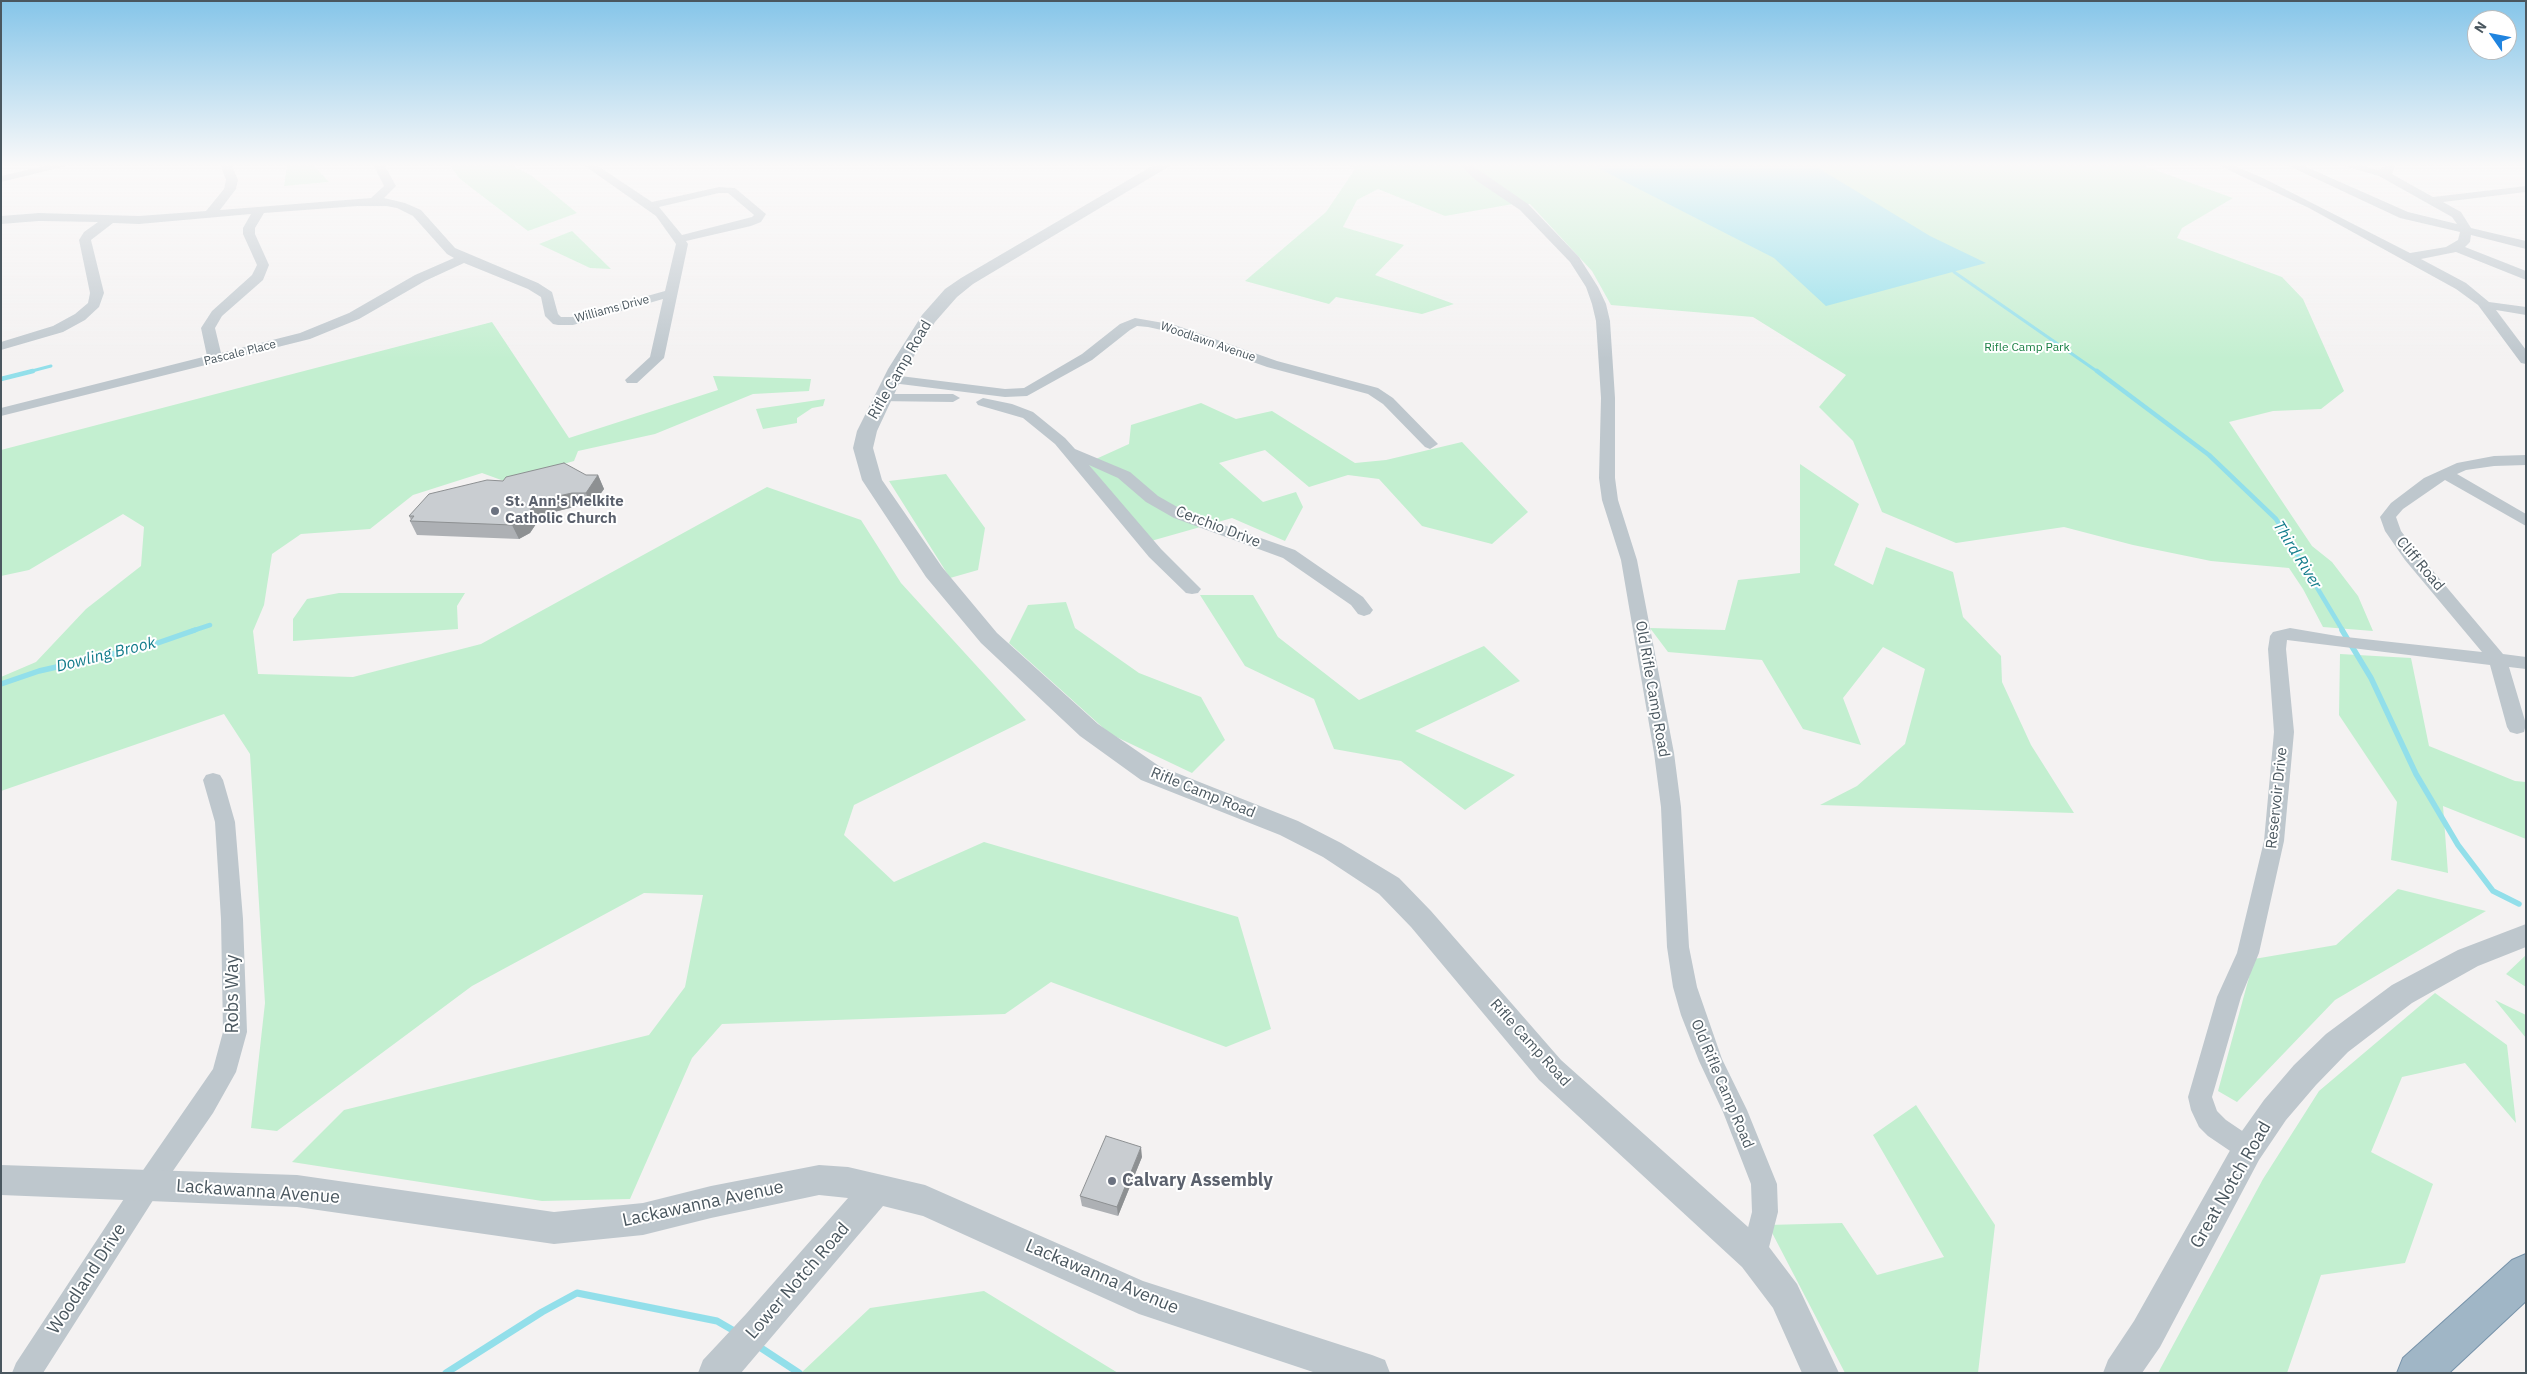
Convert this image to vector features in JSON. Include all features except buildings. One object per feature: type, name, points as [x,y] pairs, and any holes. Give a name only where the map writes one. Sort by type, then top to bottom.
[{"type":"highway","points":[[2418,1373],[2526,1274]]},
{"type":"street","points":[[1,346],[58,328],[80,317],[94,304],[97,293],[85,240],[95,230]]},
{"type":"street","points":[[215,360],[208,328],[218,314],[258,277],[263,265],[248,234],[249,230]]},
{"type":"street","name":"Williams Drive","points":[[431,230],[451,251],[533,286],[547,296],[552,316],[558,322],[573,321],[671,293]]},
{"type":"street","points":[[632,380],[657,358],[682,244],[672,230]]},
{"type":"street","points":[[678,239],[716,230]]},
{"type":"street","name":"Rifle Camp Road","points":[[1054,230],[967,281],[951,293],[928,319],[887,388],[866,431],[863,448],[872,480],[934,572],[989,638],[1089,730],[1150,773],[1289,828],[1332,850],[1388,886],[1422,919],[1550,1070],[1754,1255],[1785,1296],[1821,1373]]},
{"type":"street","name":"Old Rifle Camp Road","points":[[1547,230],[1575,260],[1592,287],[1603,321],[1608,398],[1607,478],[1610,500],[1629,560],[1643,647],[1663,746],[1672,808],[1678,947],[1692,1015],[1711,1061],[1735,1110],[1764,1184],[1765,1212],[1754,1255]]},
{"type":"street","points":[[2358,230],[2411,257],[2461,286],[2486,305],[2520,344],[2526,360]]},
{"type":"street","points":[[2411,257],[2450,250],[2464,242],[2466,230]]},
{"type":"street","points":[[2466,230],[2526,246]]},
{"type":"street","points":[[2456,247],[2526,276]]},
{"type":"street","name":"Pascale Place","points":[[1,412],[284,342],[331,326],[370,308],[420,278],[464,258]]},
{"type":"street","points":[[2486,305],[2526,311]]},
{"type":"street","name":"Woodlawn Avenue","points":[[887,388],[965,394],[1026,392],[1086,357],[1124,327],[1136,322],[1148,323],[1170,328],[1272,364],[1373,391],[1388,401],[1430,444]]},
{"type":"street","name":"Cerchio Drive","points":[[887,388],[965,394],[1028,415],[1060,441],[1156,553],[1192,589]]},
{"type":"street","name":"Cerchio Drive","points":[[1068,450],[1124,475],[1152,499],[1180,515],[1289,554],[1312,572],[1357,601],[1364,610]]},
{"type":"street","name":"Cliff Road","points":[[2497,659],[2450,600],[2411,556],[2393,532],[2388,517],[2397,506],[2430,481],[2462,466],[2494,461],[2526,460]]},
{"type":"street","points":[[2446,474],[2526,521]]},
{"type":"street","name":"Reservoir Drive","points":[[2248,1149],[2217,1128],[2208,1119],[2203,1110],[2200,1097],[2229,997],[2248,952],[2274,841],[2284,732],[2277,649],[2279,636],[2290,634],[2337,642],[2497,659]]},
{"type":"street","points":[[2517,727],[2497,659],[2526,663]]},
{"type":"street","name":"Robs Way","points":[[148,1185],[204,1106],[224,1072],[235,1032],[232,919],[226,822],[213,780]]},
{"type":"street","name":"Great Notch Road","points":[[2121,1373],[2147,1334],[2248,1149],[2275,1110],[2305,1075],[2337,1044],[2371,1016],[2434,975],[2468,958],[2526,935]]},
{"type":"street","name":"Lackawanna Avenue","points":[[1,1180],[297,1191],[554,1228],[643,1220],[711,1202],[819,1180],[848,1182],[925,1201],[982,1224],[1138,1297],[1372,1373]]},
{"type":"street","name":"Woodland Drive","points":[[26,1373],[148,1185]]},
{"type":"street","name":"Lower Notch Road","points":[[716,1373],[759,1327],[878,1188]]},
{"type":"green space","name":"Rifle Camp Park","points":[[1305,230],[1354,230],[1404,245],[1375,275],[1454,304],[1422,314],[1336,297],[1329,304],[1245,281]]},
{"type":"green space","name":"Rifle Camp Park","points":[[1554,230],[2181,230],[2177,238],[2282,277],[2303,299],[2344,391],[2321,409],[2273,411],[2229,422],[2312,546],[2332,562],[2358,596],[2373,631],[2323,627],[2303,589],[2289,568],[2211,561],[2133,545],[2064,527],[1956,543],[1882,512],[1853,441],[1819,407],[1846,375],[1753,317],[1611,305],[1592,271]]},
{"type":"green space","points":[[572,231],[611,269],[590,268],[539,244]]},
{"type":"green space","points":[[492,322],[569,438],[718,390],[713,376],[811,379],[809,391],[753,394],[655,434],[578,451],[574,461],[504,481],[482,473],[413,495],[370,529],[301,534],[272,554],[264,605],[253,631],[258,674],[353,677],[481,644],[767,487],[861,520],[901,583],[1026,720],[854,805],[844,835],[894,882],[984,842],[1238,917],[1271,1029],[1226,1047],[1051,982],[1005,1014],[722,1024],[692,1058],[630,1199],[542,1201],[292,1162],[344,1110],[649,1035],[685,987],[703,895],[644,893],[472,986],[277,1131],[251,1128],[265,1003],[250,754],[224,714],[1,791],[1,677],[36,662],[86,609],[141,566],[144,527],[123,514],[29,570],[1,576],[1,450]]},
{"type":"green space","points":[[825,399],[823,406],[812,408],[797,418],[797,423],[763,429],[756,409]]},
{"type":"green space","points":[[1201,403],[1236,419],[1272,411],[1355,463],[1386,460],[1462,442],[1528,512],[1492,544],[1422,526],[1379,479],[1348,475],[1309,487],[1265,450],[1219,463],[1263,502],[1296,492],[1303,507],[1285,541],[1232,518],[1151,541],[1087,463],[1129,444],[1131,425]]},
{"type":"green space","points":[[1800,464],[1859,504],[1834,565],[1873,585],[1886,547],[1953,572],[1963,617],[2001,656],[2002,682],[2031,745],[2074,813],[1820,805],[1857,786],[1905,744],[1925,669],[1883,647],[1843,698],[1861,745],[1803,729],[1762,660],[1668,652],[1650,628],[1725,630],[1738,580],[1800,573]]},
{"type":"green space","points":[[946,474],[985,528],[978,570],[950,578],[889,481]]},
{"type":"green space","points":[[339,593],[465,593],[457,606],[458,629],[293,641],[293,619],[307,599]]},
{"type":"green space","points":[[1200,595],[1253,595],[1278,637],[1359,700],[1484,646],[1520,681],[1415,731],[1515,775],[1465,810],[1401,761],[1334,749],[1314,699],[1245,666]]},
{"type":"green space","points":[[1066,602],[1075,628],[1139,673],[1201,697],[1225,740],[1192,773],[1110,734],[1009,643],[1028,605]]},
{"type":"green space","points":[[2340,654],[2411,658],[2429,746],[2515,781],[2526,782],[2526,839],[2443,806],[2448,873],[2391,860],[2397,802],[2339,715]]},
{"type":"green space","points":[[2398,889],[2486,911],[2335,1000],[2237,1102],[2218,1091],[2254,959],[2336,945]]},
{"type":"green space","points":[[2526,955],[2526,987],[2506,974]]},
{"type":"green space","points":[[2435,993],[2507,1045],[2516,1123],[2465,1063],[2402,1077],[2371,1152],[2433,1184],[2405,1263],[2321,1275],[2287,1373],[2158,1373],[2263,1179],[2319,1091]]},
{"type":"green space","points":[[2495,1000],[2526,1015],[2526,1038]]},
{"type":"green space","points":[[1916,1105],[1995,1225],[1978,1373],[1845,1373],[1768,1225],[1842,1223],[1877,1275],[1944,1257],[1873,1135]]},
{"type":"green space","points":[[984,1291],[1118,1373],[801,1373],[870,1308]]},
{"type":"water","points":[[1719,230],[1920,230],[1986,263],[1826,306],[1774,258]]},
{"type":"waterway","name":"Third River","points":[[1954,272],[2098,372]]},
{"type":"waterway","points":[[28,372],[51,366]]},
{"type":"waterway","points":[[1,379],[33,371]]},
{"type":"waterway","name":"Third River","points":[[2097,371],[2209,455],[2276,519],[2343,631]]},
{"type":"waterway","name":"Dowling Brook","points":[[195,630],[210,625]]},
{"type":"waterway","name":"Dowling Brook","points":[[1,684],[39,671],[149,646],[195,630]]},
{"type":"waterway","name":"Third River","points":[[2342,630],[2371,678],[2416,774],[2458,845],[2493,891],[2519,904]]},
{"type":"waterway","points":[[446,1373],[542,1312],[577,1293],[717,1321],[736,1332]]},
{"type":"waterway","points":[[758,1346],[799,1373]]},
{"type":"place","name":"St. Ann's Melkite Catholic Church","points":[[495,511]]},
{"type":"place","name":"Calvary Assembly","points":[[1112,1181]]}]
